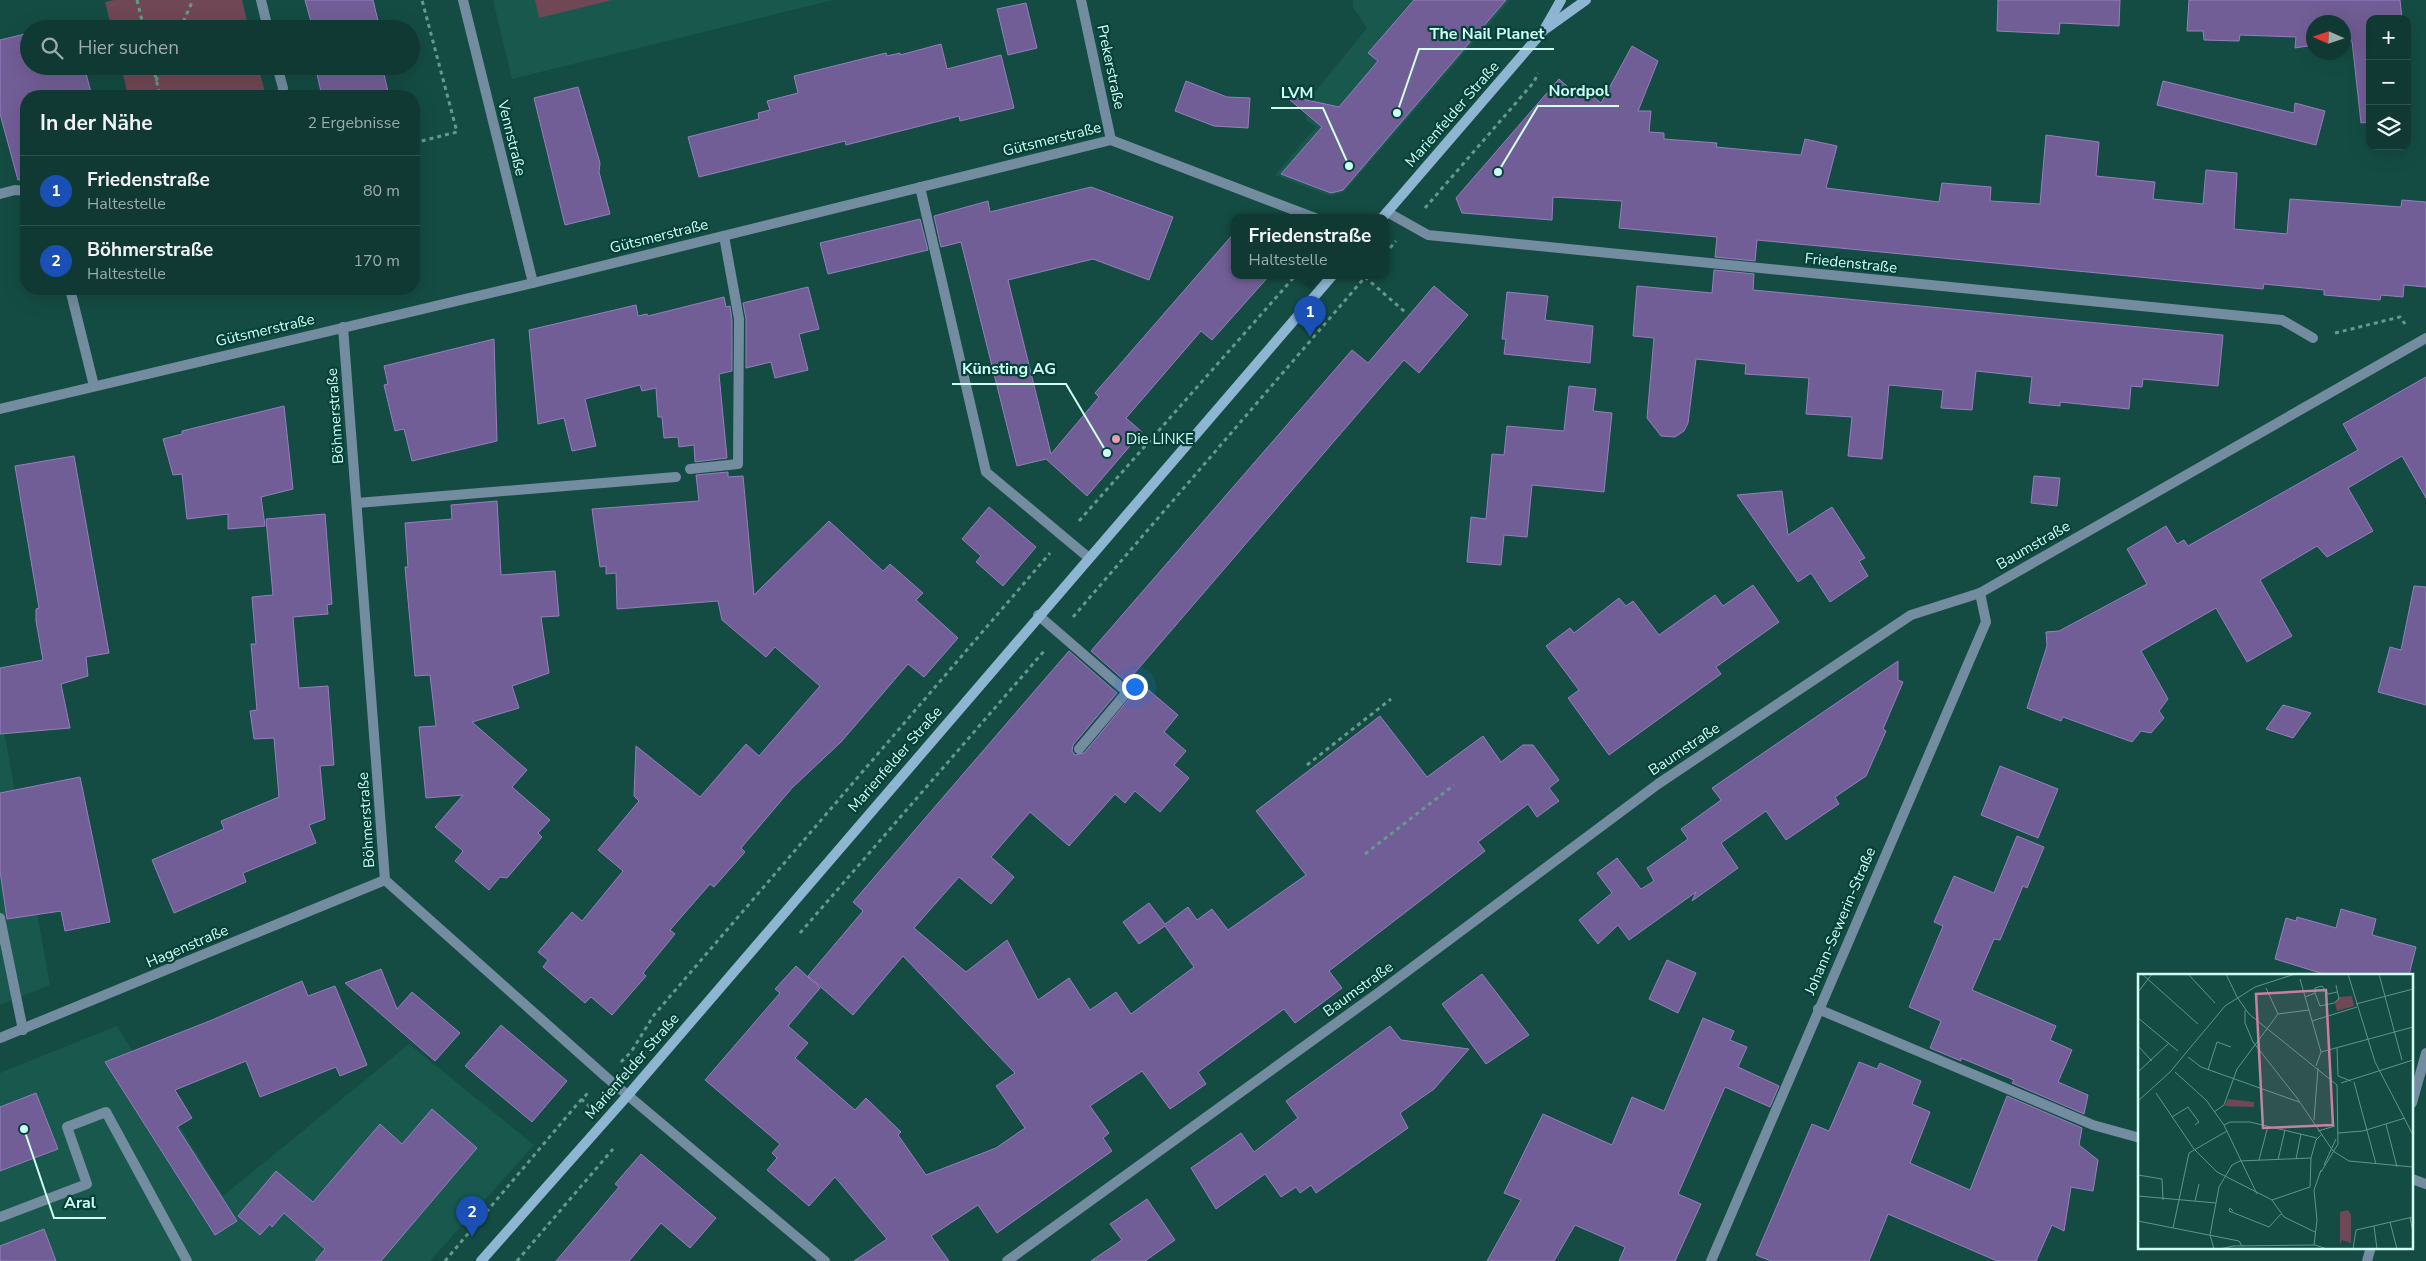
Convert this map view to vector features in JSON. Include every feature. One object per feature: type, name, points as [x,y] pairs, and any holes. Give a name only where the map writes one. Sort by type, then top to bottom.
[{"type":"street","points":[[261,0],[266,20]]},
{"type":"street","name":"Vennstraße","points":[[462,0],[533,283]]},
{"type":"street","name":"Prekerstraße","points":[[1082,0],[1111,140]]},
{"type":"street","name":"Marienfelder Straße","points":[[1386,214],[1544,30],[1561,0]]},
{"type":"street","name":"Marienfelder Straße","points":[[1544,30],[1586,0]]},
{"type":"street","points":[[279,75],[283,90]]},
{"type":"street","name":"Gütsmerstraße","points":[[0,409],[533,283],[1111,140],[1305,214]]},
{"type":"street","points":[[920,187],[986,472],[1089,558]]},
{"type":"street","points":[[0,194],[20,190]]},
{"type":"street","name":"Friedenstraße","points":[[1389,217],[1428,235],[2282,320],[2313,338]]},
{"type":"street","points":[[690,469],[738,464],[739,320],[724,236]]},
{"type":"street","name":"Marienfelder Straße","points":[[481,1261],[628,1095],[1038,615],[1329,279]]},
{"type":"street","points":[[71,295],[94,386]]},
{"type":"street","name":"Böhmerstraße","points":[[343,327],[385,880],[628,1095],[825,1261]]},
{"type":"street","name":"Baumstraße","points":[[1007,1261],[1378,993],[1658,784],[1911,615],[1980,593],[2426,338]]},
{"type":"street","points":[[357,502],[676,477]]},
{"type":"street","name":"Johann-Sewerin-Straße","points":[[1711,1261],[1986,622],[1980,593]]},
{"type":"street","points":[[1038,615],[1127,692],[1080,749]]},
{"type":"street","name":"Hagenstraße","points":[[0,1038],[385,880]]},
{"type":"street","points":[[0,918],[23,1030]]},
{"type":"street","points":[[1818,1009],[2093,1125],[2138,1137]]},
{"type":"street","points":[[2414,1096],[2426,1053]]},
{"type":"street","points":[[0,1217],[87,1184],[67,1127],[106,1112],[187,1261]]},
{"type":"street","points":[[2414,1180],[2426,1184]]},
{"type":"street","points":[[2367,1261],[2371,1248]]},
{"type":"path","points":[[137,0],[142,20]]},
{"type":"path","points":[[184,20],[193,0]]},
{"type":"path","points":[[420,141],[457,132],[422,0]]},
{"type":"path","points":[[155,75],[158,90]]},
{"type":"path","points":[[156,81],[159,75]]},
{"type":"path","points":[[1434,198],[1534,82]]},
{"type":"path","points":[[623,1060],[654,1014],[1064,537],[1293,279]]},
{"type":"path","points":[[795,938],[1362,279]]},
{"type":"path","points":[[1368,279],[1405,312]]},
{"type":"path","points":[[2313,338],[2400,317],[2406,324]]},
{"type":"path","points":[[1307,765],[1391,699]]},
{"type":"path","points":[[1365,854],[1454,785]]},
{"type":"path","points":[[445,1261],[581,1099],[591,1090]]},
{"type":"path","points":[[581,1099],[593,1108]]},
{"type":"path","points":[[517,1261],[614,1148]]},
{"type":"shaded area","points":[[114,0],[242,0],[247,20],[110,20],[105,2]]},
{"type":"shaded area","points":[[493,0],[833,0],[512,79]]},
{"type":"shaded area","points":[[535,0],[612,0],[539,18]]},
{"type":"shaded area","points":[[1353,0],[1510,0],[1344,192],[1330,196],[1275,175],[1316,127],[1306,120],[1306,103],[1367,28],[1353,7]]},
{"type":"shaded area","points":[[123,75],[260,75],[264,90],[127,90]]},
{"type":"shaded area","points":[[0,709],[50,985],[0,1005]]},
{"type":"shaded area","points":[[117,1026],[223,1196],[409,1044],[534,1145],[430,1261],[0,1261],[0,1073]]},
{"type":"building","points":[[305,0],[373,0],[378,20],[311,20]]},
{"type":"building","points":[[1414,0],[1506,0],[1343,190],[1331,193],[1281,174],[1322,127],[1284,95],[1339,107],[1378,61],[1368,53]]},
{"type":"building","points":[[1998,0],[2120,0],[2119,26],[2060,23],[2059,34],[1997,31]]},
{"type":"building","points":[[2189,0],[2400,0],[2402,15],[2366,15],[2366,122],[2361,123],[2351,41],[2351,15],[2306,15],[2306,46],[2295,48],[2296,37],[2240,35],[2239,41],[2204,40],[2203,31],[2187,31]]},
{"type":"building","points":[[1026,3],[1037,48],[1008,55],[997,9]]},
{"type":"building","points":[[20,35],[20,75],[86,75],[90,90],[20,90],[20,180],[18,180],[0,114],[0,40]]},
{"type":"building","points":[[941,44],[947,69],[1001,55],[1014,108],[960,121],[959,116],[846,145],[845,141],[699,177],[688,137],[759,119],[758,113],[770,110],[767,101],[798,93],[794,76],[886,53],[887,56],[900,53],[900,55]]},
{"type":"building","points":[[1632,46],[1658,61],[1638,111],[1651,111],[1649,132],[1664,133],[1664,139],[1717,143],[1716,147],[1801,155],[1805,139],[1837,146],[1826,188],[1939,202],[1942,183],[1991,187],[1990,201],[2040,204],[2046,135],[2099,142],[2096,176],[2155,182],[2153,199],[2203,204],[2206,170],[2237,173],[2234,229],[2287,234],[2290,199],[2401,207],[2402,200],[2426,202],[2426,287],[2404,285],[2403,297],[2381,295],[2380,300],[2324,295],[2324,290],[2264,284],[2263,289],[1757,240],[1755,261],[1715,257],[1717,237],[1619,228],[1622,201],[1553,197],[1552,220],[1462,213],[1456,198],[1559,79],[1577,95],[1583,88],[1601,103]]},
{"type":"building","points":[[317,75],[384,75],[388,90],[321,90]]},
{"type":"building","points":[[1186,81],[1227,97],[1250,98],[1248,128],[1214,126],[1175,111]]},
{"type":"building","points":[[2163,81],[2294,113],[2295,103],[2325,111],[2316,145],[2157,105]]},
{"type":"building","points":[[578,87],[600,163],[599,172],[610,214],[565,225],[534,98]]},
{"type":"building","points":[[1091,187],[1173,217],[1149,280],[1093,259],[1008,280],[1051,454],[1099,397],[1095,393],[1231,237],[1231,279],[1266,279],[1212,340],[1201,331],[1126,418],[1142,432],[1087,496],[1046,459],[1017,466],[961,242],[941,247],[934,216],[988,201],[990,212]]},
{"type":"building","points":[[920,219],[928,250],[828,274],[820,243]]},
{"type":"building","points":[[1714,270],[1754,274],[1753,290],[2223,335],[2218,386],[2143,379],[2142,387],[2131,386],[2129,409],[2060,402],[2060,406],[2029,403],[2032,377],[1976,371],[1972,410],[1941,408],[1943,390],[1889,385],[1882,459],[1848,456],[1852,417],[1806,414],[1809,378],[1745,374],[1746,364],[1696,359],[1688,423],[1684,431],[1675,437],[1661,436],[1647,418],[1654,338],[1633,336],[1637,286],[1712,293]]},
{"type":"building","points":[[1434,286],[1468,315],[1419,373],[1404,360],[1132,676],[1178,715],[1164,732],[1186,751],[1174,765],[1189,778],[1160,812],[1135,791],[1125,803],[1115,794],[1069,846],[1030,812],[991,857],[1014,877],[991,904],[959,877],[914,928],[966,972],[1007,940],[1038,1000],[1069,978],[1090,1010],[1116,992],[1131,1014],[1194,967],[1165,926],[1139,944],[1123,922],[1149,903],[1165,924],[1188,907],[1197,920],[1212,909],[1228,930],[1306,875],[1256,811],[1380,716],[1427,777],[1483,736],[1501,762],[1523,745],[1533,745],[1559,780],[1549,788],[1559,801],[1537,817],[1528,804],[1478,842],[1485,851],[1329,971],[1342,988],[1295,1023],[1284,1009],[1198,1072],[1206,1084],[1170,1109],[1142,1071],[1090,1106],[1109,1133],[1103,1138],[1112,1151],[997,1233],[978,1205],[931,1236],[949,1261],[854,1261],[887,1239],[835,1177],[809,1206],[767,1170],[777,1158],[772,1153],[780,1144],[705,1080],[780,993],[775,989],[796,966],[820,988],[788,1026],[808,1043],[795,1058],[855,1110],[866,1098],[901,1132],[898,1135],[926,1175],[996,1148],[1025,1128],[996,1086],[1015,1073],[903,956],[853,1015],[808,976],[863,911],[853,902],[1069,651],[1117,693],[1073,745],[1072,751],[1075,755],[1084,753],[1134,693],[1132,687],[1091,651],[1352,350],[1368,363]]},
{"type":"building","points":[[808,287],[819,329],[799,334],[808,370],[775,378],[771,362],[746,368],[746,319],[743,303]]},
{"type":"building","points":[[1507,292],[1548,296],[1545,320],[1593,326],[1590,363],[1504,354],[1506,339],[1502,339]]},
{"type":"building","points":[[724,297],[726,307],[730,306],[732,320],[732,371],[719,374],[727,458],[695,462],[694,445],[679,447],[678,437],[664,438],[662,417],[658,417],[656,388],[642,391],[640,385],[585,399],[596,446],[572,451],[564,418],[538,424],[529,330],[636,305],[638,316],[647,314],[648,316]]},
{"type":"building","points":[[494,339],[497,441],[412,461],[404,429],[395,431],[384,385],[388,384],[384,366]]},
{"type":"building","points":[[2426,377],[2426,498],[2402,456],[2348,488],[2373,531],[2327,557],[2317,546],[2260,580],[2292,636],[2247,662],[2216,608],[2141,651],[2168,699],[2159,711],[2164,718],[2151,733],[2141,731],[2132,742],[2063,717],[2061,721],[2027,708],[2047,646],[2046,632],[2059,631],[2147,584],[2127,549],[2166,526],[2177,544],[2184,540],[2188,546],[2358,450],[2343,424]]},
{"type":"building","points":[[1569,386],[1596,389],[1593,411],[1612,413],[1604,492],[1532,485],[1527,537],[1504,535],[1501,565],[1467,562],[1471,517],[1486,519],[1492,454],[1504,455],[1507,426],[1564,431]]},
{"type":"building","points":[[284,406],[293,489],[261,497],[265,526],[228,529],[228,514],[187,519],[182,474],[173,475],[163,439],[182,434],[182,431]]},
{"type":"building","points":[[74,456],[109,653],[86,657],[88,676],[61,684],[70,728],[0,734],[0,668],[43,660],[36,621],[36,609],[39,608],[15,466]]},
{"type":"building","points":[[728,472],[728,477],[743,476],[754,595],[829,521],[883,571],[890,564],[923,593],[916,600],[958,638],[924,677],[908,664],[841,742],[792,788],[741,848],[745,852],[714,887],[710,884],[670,930],[675,934],[643,973],[646,976],[612,1015],[591,997],[585,1003],[543,967],[548,960],[538,952],[572,912],[582,921],[623,871],[598,850],[639,801],[634,796],[636,746],[700,797],[746,744],[759,756],[820,686],[775,647],[766,657],[722,620],[718,601],[617,609],[616,573],[606,574],[606,566],[600,567],[592,509],[699,501],[696,475]]},
{"type":"building","points":[[2034,476],[2060,478],[2057,506],[2031,503]]},
{"type":"building","points":[[1782,491],[1788,535],[1832,507],[1865,558],[1859,561],[1868,576],[1830,602],[1811,573],[1798,582],[1737,495]]},
{"type":"building","points":[[497,501],[501,575],[555,571],[559,616],[541,617],[549,673],[512,686],[519,708],[472,722],[527,770],[512,787],[550,820],[538,833],[542,837],[507,878],[500,877],[489,890],[455,861],[463,851],[435,827],[463,795],[426,798],[419,727],[436,726],[430,675],[415,676],[405,567],[408,567],[405,523],[452,519],[451,505]]},
{"type":"building","points":[[989,507],[1036,547],[1003,586],[976,562],[981,556],[962,539]]},
{"type":"building","points":[[325,514],[332,604],[327,605],[328,614],[293,617],[299,688],[328,686],[334,765],[320,766],[325,819],[309,825],[316,843],[243,873],[246,882],[174,913],[152,860],[224,829],[221,821],[279,797],[274,738],[254,739],[250,711],[257,710],[251,644],[256,644],[252,597],[273,595],[266,519]]},
{"type":"building","points":[[1753,585],[1779,622],[1716,667],[1721,674],[1609,755],[1568,698],[1579,690],[1546,646],[1570,628],[1574,633],[1619,598],[1626,606],[1633,601],[1659,635],[1715,595],[1723,606]]},
{"type":"building","points":[[2414,586],[2426,587],[2426,705],[2378,692],[2390,647],[2401,650]]},
{"type":"building","points":[[1898,661],[1898,680],[1903,682],[1883,729],[1886,731],[1866,776],[1835,797],[1839,804],[1786,840],[1766,811],[1721,843],[1738,868],[1692,901],[1696,892],[1629,940],[1618,925],[1598,944],[1579,920],[1612,893],[1597,873],[1617,858],[1641,889],[1654,881],[1647,868],[1688,839],[1681,829],[1721,800],[1712,788]]},
{"type":"building","points":[[2283,705],[2311,713],[2293,738],[2266,729]]},
{"type":"building","points":[[2000,766],[2058,789],[2038,838],[1981,815]]},
{"type":"building","points":[[80,777],[110,922],[65,931],[61,911],[7,919],[0,871],[0,793]]},
{"type":"building","points":[[2017,836],[2044,847],[2027,888],[2023,886],[2000,940],[1994,939],[1972,990],[2056,1026],[2050,1040],[2072,1050],[2058,1082],[2088,1095],[2084,1114],[2012,1083],[2014,1080],[1961,1058],[1961,1061],[1930,1048],[1941,1021],[1909,1007],[1943,926],[1934,922],[1954,876],[1994,893]]},
{"type":"building","points":[[2341,909],[2376,919],[2372,935],[2416,947],[2409,974],[2324,974],[2275,959],[2286,918],[2296,921],[2297,917],[2336,928]]},
{"type":"building","points":[[1667,960],[1696,973],[1678,1013],[1649,999]]},
{"type":"building","points":[[381,969],[397,1009],[412,992],[460,1033],[435,1061],[345,983]]},
{"type":"building","points":[[1482,974],[1529,1035],[1486,1064],[1442,1004]]},
{"type":"building","points":[[302,981],[308,996],[335,986],[367,1065],[340,1076],[336,1067],[260,1097],[246,1061],[175,1090],[192,1118],[177,1127],[237,1221],[215,1235],[105,1062],[212,1020]]},
{"type":"building","points":[[1703,1018],[1734,1031],[1730,1040],[1747,1047],[1738,1067],[1779,1086],[1770,1107],[1725,1087],[1678,1194],[1701,1204],[1675,1261],[1619,1261],[1625,1247],[1575,1225],[1554,1261],[1487,1261],[1521,1200],[1504,1193],[1543,1114],[1612,1145],[1632,1097],[1664,1111]]},
{"type":"building","points":[[501,1025],[567,1081],[532,1122],[465,1066]]},
{"type":"building","points":[[1390,1026],[1401,1040],[1469,1049],[1434,1089],[1400,1113],[1408,1128],[1316,1193],[1311,1185],[1300,1193],[1296,1187],[1281,1197],[1265,1174],[1216,1209],[1191,1168],[1241,1133],[1254,1152],[1298,1118],[1286,1101]]},
{"type":"building","points":[[1859,1062],[1877,1069],[1880,1063],[1921,1081],[1912,1104],[1930,1112],[1910,1163],[1970,1190],[2007,1096],[2082,1128],[2079,1145],[2098,1160],[2093,1191],[2071,1187],[2064,1231],[2052,1225],[2036,1261],[1997,1261],[1888,1214],[1869,1261],[1771,1261],[1756,1255],[1812,1124],[1829,1131]]},
{"type":"building","points":[[36,1093],[58,1149],[0,1171],[0,1107]]},
{"type":"building","points":[[432,1109],[477,1148],[381,1261],[315,1261],[325,1249],[284,1213],[272,1227],[270,1224],[260,1235],[238,1216],[276,1171],[313,1202],[380,1124],[402,1144]]},
{"type":"building","points":[[641,1154],[716,1218],[690,1248],[661,1223],[629,1261],[556,1261],[619,1187],[615,1184]]},
{"type":"building","points":[[1147,1199],[1175,1240],[1145,1261],[1091,1261],[1122,1240],[1110,1224]]},
{"type":"building","points":[[44,1229],[56,1261],[0,1261],[0,1246]]},
{"type":"place","name":"The Nail Planet","points":[[1397,113]]},
{"type":"place","name":"LVM","points":[[1349,166]]},
{"type":"place","name":"Nordpol","points":[[1498,172]]},
{"type":"place","name":"Friedenstraße","points":[[1310,337]]},
{"type":"place","name":"Die LINKE","points":[[1116,439]]},
{"type":"place","name":"Künsting AG","points":[[1107,453]]},
{"type":"place","name":"Aral","points":[[24,1129]]},
{"type":"place","name":"Böhmerstraße","points":[[472,1237]]}]
